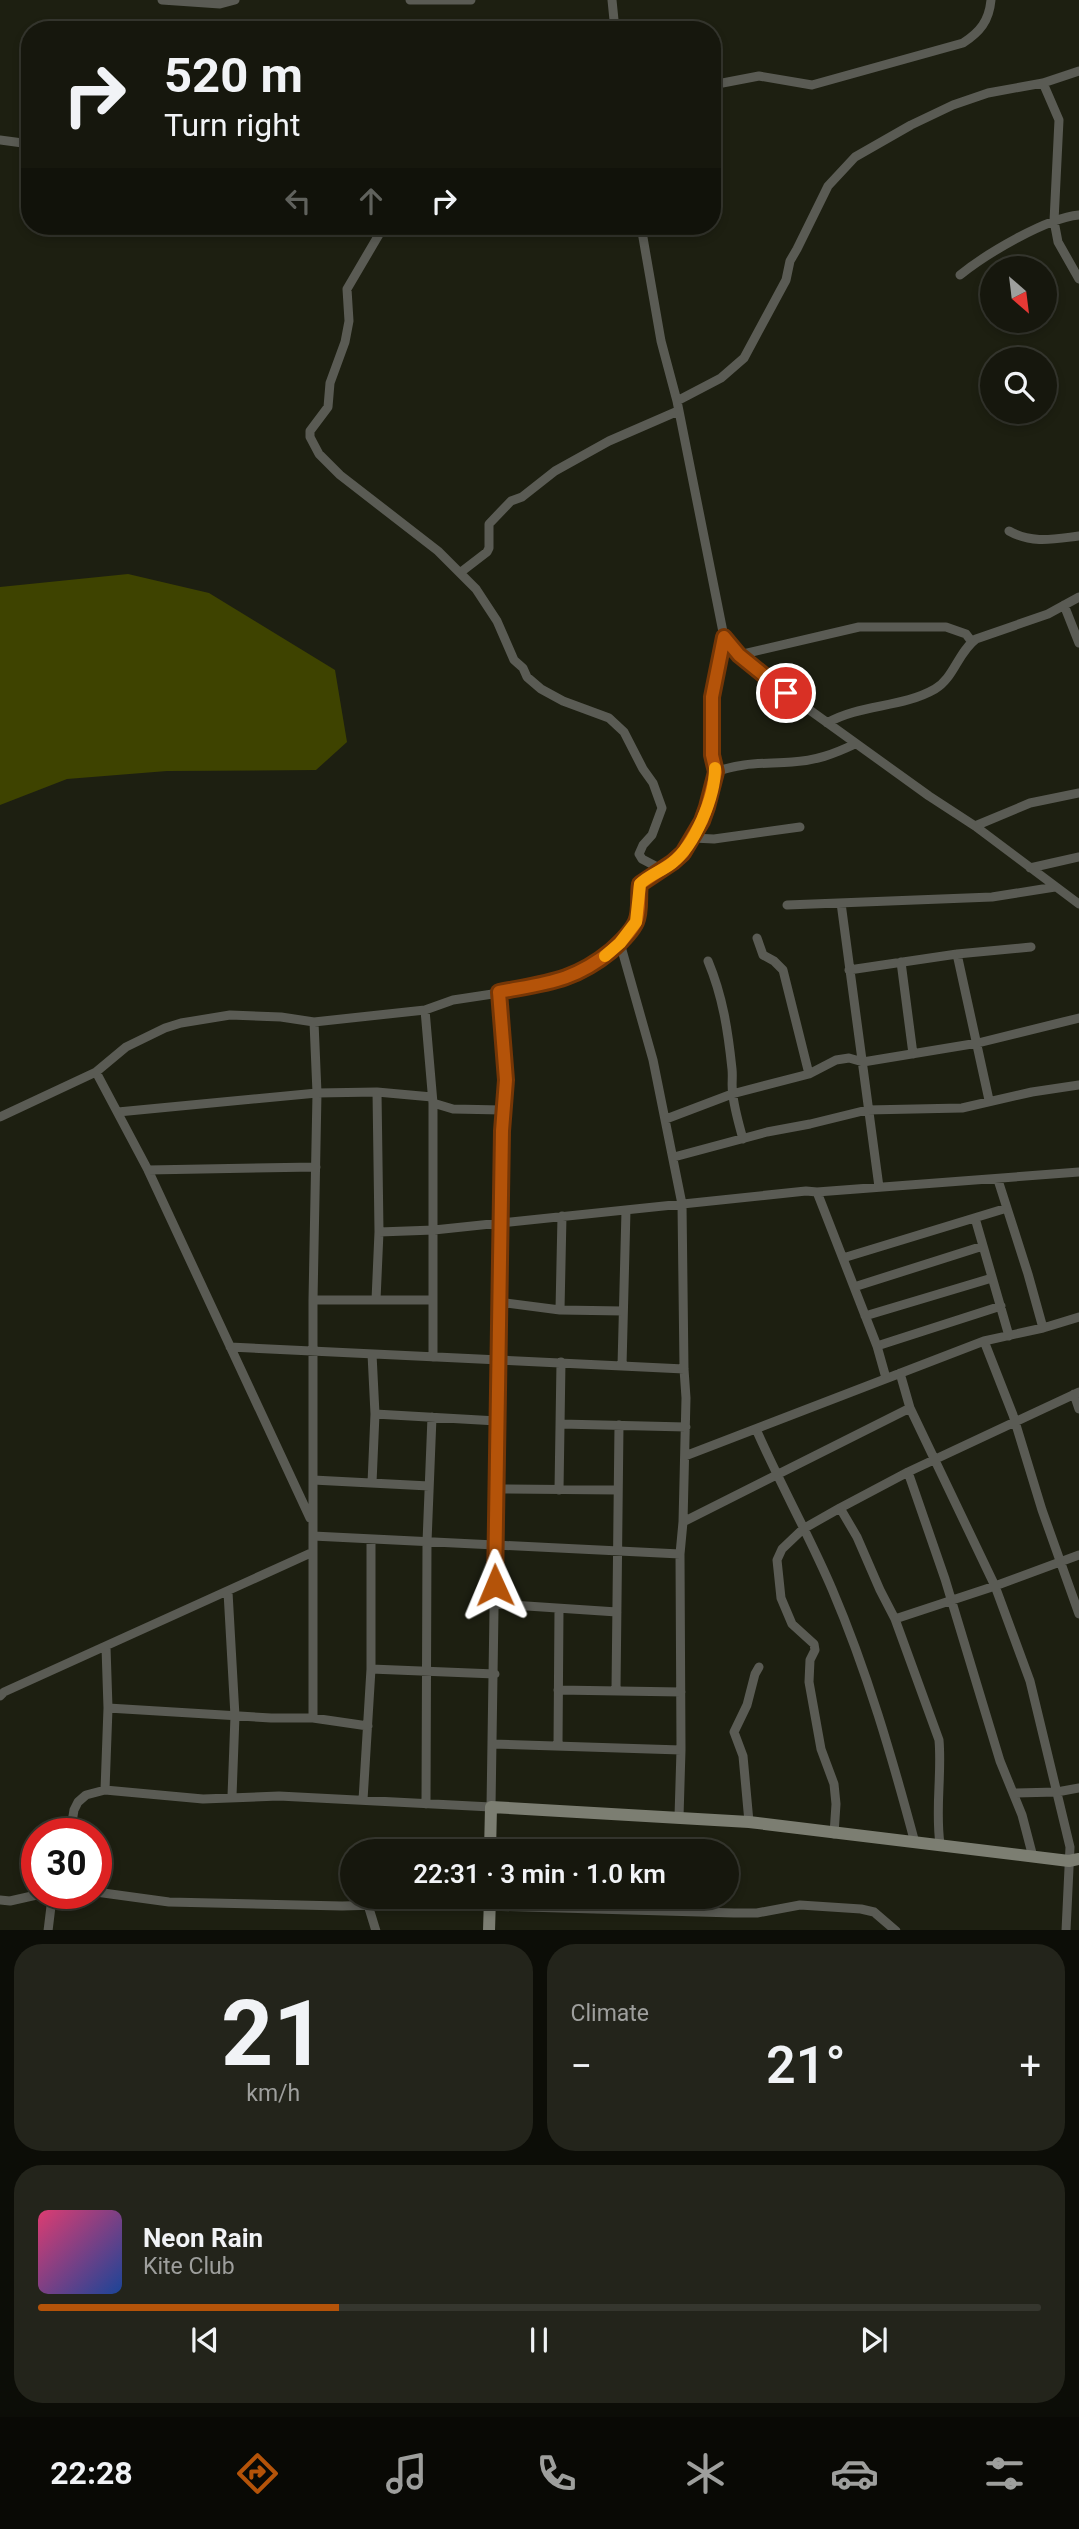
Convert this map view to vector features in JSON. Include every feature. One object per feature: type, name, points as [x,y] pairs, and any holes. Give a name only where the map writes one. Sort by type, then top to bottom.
[{"type":"street","points":[[162,0],[220,5],[235,0]]},
{"type":"street","points":[[410,0],[471,0]]},
{"type":"street","points":[[612,0],[614,21]]},
{"type":"street","points":[[721,83],[759,76],[812,85],[963,43],[977,34],[987,22],[992,0]]},
{"type":"street","points":[[461,572],[487,552],[489,524],[511,501],[522,497],[555,471],[581,456],[677,406],[721,378],[744,358],[786,280],[790,261],[828,186],[855,158],[911,125],[953,105],[988,93],[1043,83],[1079,71]]},
{"type":"street","points":[[1043,83],[1059,120],[1054,221],[1058,242],[1079,279]]},
{"type":"street","points":[[0,140],[21,143]]},
{"type":"street","points":[[960,275],[1037,227],[1067,216],[1079,215]]},
{"type":"street","points":[[379,235],[347,289],[349,321],[345,342],[330,383],[328,407],[310,437],[319,454],[340,475],[461,572],[491,609],[514,660],[523,668],[527,677],[541,689],[563,701],[609,718],[620,727],[653,783],[662,808],[652,835],[639,853],[642,859],[663,870]]},
{"type":"street","points":[[0,1117],[96,1072],[126,1047],[181,1023],[230,1015],[281,1017],[314,1022],[425,1010],[453,1000],[532,988],[582,972],[620,943],[636,922],[640,884],[683,853],[704,814],[716,772],[712,755],[712,697],[724,637],[711,565],[661,341],[642,235]]},
{"type":"street","points":[[1009,531],[1021,538],[1040,541],[1079,536]]},
{"type":"street","points":[[827,723],[848,713],[897,702],[935,689],[972,642],[1003,628],[1048,614],[1079,597]]},
{"type":"street","points":[[1064,605],[1079,643]]},
{"type":"street","points":[[739,655],[859,627],[946,627],[966,634],[972,642]]},
{"type":"street","points":[[724,637],[739,655],[827,723],[975,826],[1079,904]]},
{"type":"street","points":[[716,772],[739,765],[815,759],[855,744]]},
{"type":"street","points":[[975,826],[1030,803],[1079,793]]},
{"type":"street","points":[[692,838],[714,839],[800,827]]},
{"type":"street","points":[[1030,868],[1079,857]]},
{"type":"street","points":[[787,905],[992,897],[1055,887]]},
{"type":"street","points":[[841,902],[879,1187]]},
{"type":"street","points":[[757,938],[763,955],[783,970],[809,1074]]},
{"type":"street","points":[[620,943],[653,1060],[682,1204],[684,1369],[687,1398],[680,1554],[679,1817]]},
{"type":"street","points":[[849,970],[957,954],[1031,947]]},
{"type":"street","points":[[957,954],[989,1100]]},
{"type":"street","points":[[708,961],[719,988],[728,1025],[732,1094],[743,1139]]},
{"type":"street","points":[[901,962],[913,1054]]},
{"type":"street","points":[[490,1839],[502,1110],[506,1070],[499,992]]},
{"type":"street","points":[[425,1010],[432,1100],[433,1357]]},
{"type":"street","points":[[666,1119],[732,1094],[809,1074],[836,1060],[849,1058],[863,1062],[978,1043],[1079,1018]]},
{"type":"street","points":[[313,1718],[313,1300],[317,1093],[314,1022]]},
{"type":"street","points":[[96,1072],[148,1170],[313,1523]]},
{"type":"street","points":[[674,1157],[867,1110],[962,1108],[989,1100],[1079,1085]]},
{"type":"street","points":[[118,1112],[317,1093],[377,1092],[432,1100],[453,1109],[502,1110]]},
{"type":"street","points":[[376,1300],[379,1232],[377,1092]]},
{"type":"street","points":[[148,1170],[316,1167]]},
{"type":"street","points":[[379,1232],[434,1230],[807,1191],[998,1180],[1079,1172]]},
{"type":"street","points":[[998,1180],[1043,1328]]},
{"type":"street","points":[[817,1192],[877,1346],[886,1378]]},
{"type":"street","points":[[843,1258],[1007,1208]]},
{"type":"street","points":[[622,1366],[626,1210]]},
{"type":"street","points":[[560,1310],[562,1216]]},
{"type":"street","points":[[975,1219],[1009,1336]]},
{"type":"street","points":[[854,1287],[983,1246]]},
{"type":"street","points":[[865,1316],[992,1278]]},
{"type":"street","points":[[313,1300],[433,1300]]},
{"type":"street","points":[[499,1302],[560,1310],[623,1311]]},
{"type":"street","points":[[877,1346],[1001,1306]]},
{"type":"street","points":[[685,1456],[984,1341],[1079,1317]]},
{"type":"street","points":[[984,1341],[1015,1423],[1079,1614]]},
{"type":"street","points":[[229,1347],[684,1369]]},
{"type":"street","points":[[372,1354],[375,1414],[372,1483]]},
{"type":"street","points":[[559,1490],[561,1362]]},
{"type":"street","points":[[900,1373],[910,1408],[995,1586],[1030,1681],[1074,1860],[1066,1930]]},
{"type":"street","points":[[834,1834],[834,1784],[821,1749],[809,1682],[810,1660],[816,1650],[814,1644],[792,1624],[779,1590],[779,1554],[803,1529],[908,1472],[1077,1393],[1079,1409]]},
{"type":"street","points":[[683,1522],[910,1408]]},
{"type":"street","points":[[375,1414],[497,1421]]},
{"type":"street","points":[[426,1804],[427,1542],[432,1417]]},
{"type":"street","points":[[561,1424],[686,1427]]},
{"type":"street","points":[[616,1690],[619,1426]]},
{"type":"street","points":[[756,1429],[776,1476],[832,1588],[881,1719],[915,1843]]},
{"type":"street","points":[[908,1472],[1033,1857]]},
{"type":"street","points":[[313,1480],[429,1486]]},
{"type":"street","points":[[495,1489],[618,1490]]},
{"type":"street","points":[[840,1508],[857,1537],[895,1619],[939,1740],[936,1815],[940,1844]]},
{"type":"street","points":[[313,1536],[680,1554]]},
{"type":"street","points":[[363,1800],[371,1669],[371,1539]]},
{"type":"street","points":[[1,1693],[313,1552]]},
{"type":"street","points":[[895,1619],[1079,1555]]},
{"type":"street","points":[[228,1592],[235,1716],[232,1797]]},
{"type":"street","points":[[496,1604],[617,1612]]},
{"type":"street","points":[[558,1745],[559,1609]]},
{"type":"street","points":[[106,1647],[106,1790]]},
{"type":"street","points":[[749,1822],[743,1756],[734,1732],[747,1705],[759,1667]]},
{"type":"street","points":[[371,1669],[495,1674]]},
{"type":"street","points":[[558,1690],[681,1692]]},
{"type":"street","points":[[108,1708],[313,1718],[368,1726]]},
{"type":"street","points":[[492,1744],[681,1750]]},
{"type":"street","points":[[1013,1793],[1057,1792],[1079,1788]]},
{"type":"street","points":[[72,1818],[78,1802],[86,1796],[106,1790],[203,1799],[279,1796],[749,1822],[1074,1860]]},
{"type":"street","points":[[112,1894],[169,1902],[340,1905]]},
{"type":"street","points":[[0,1900],[21,1899]]},
{"type":"street","points":[[653,1909],[757,1913],[800,1905],[868,1910],[896,1930]]},
{"type":"street","points":[[48,1909],[48,1930]]},
{"type":"street","points":[[369,1909],[376,1930]]},
{"type":"street","points":[[489,1930],[490,1909]]},
{"type":"green space","points":[[128,574],[209,593],[335,670],[347,742],[316,770],[167,771],[67,779],[0,805],[0,587]]},
{"type":"slow traffic","points":[[605,956],[620,943],[636,922],[640,884],[683,853],[702,821],[715,768]]},
{"type":"route","points":[[495,1585],[502,1131],[506,1080],[499,992],[555,982],[582,972],[598,962],[620,943],[636,922],[640,884],[643,880],[663,870],[683,853],[702,821],[716,772],[712,755],[712,697],[724,637],[739,655],[786,693]]}]
